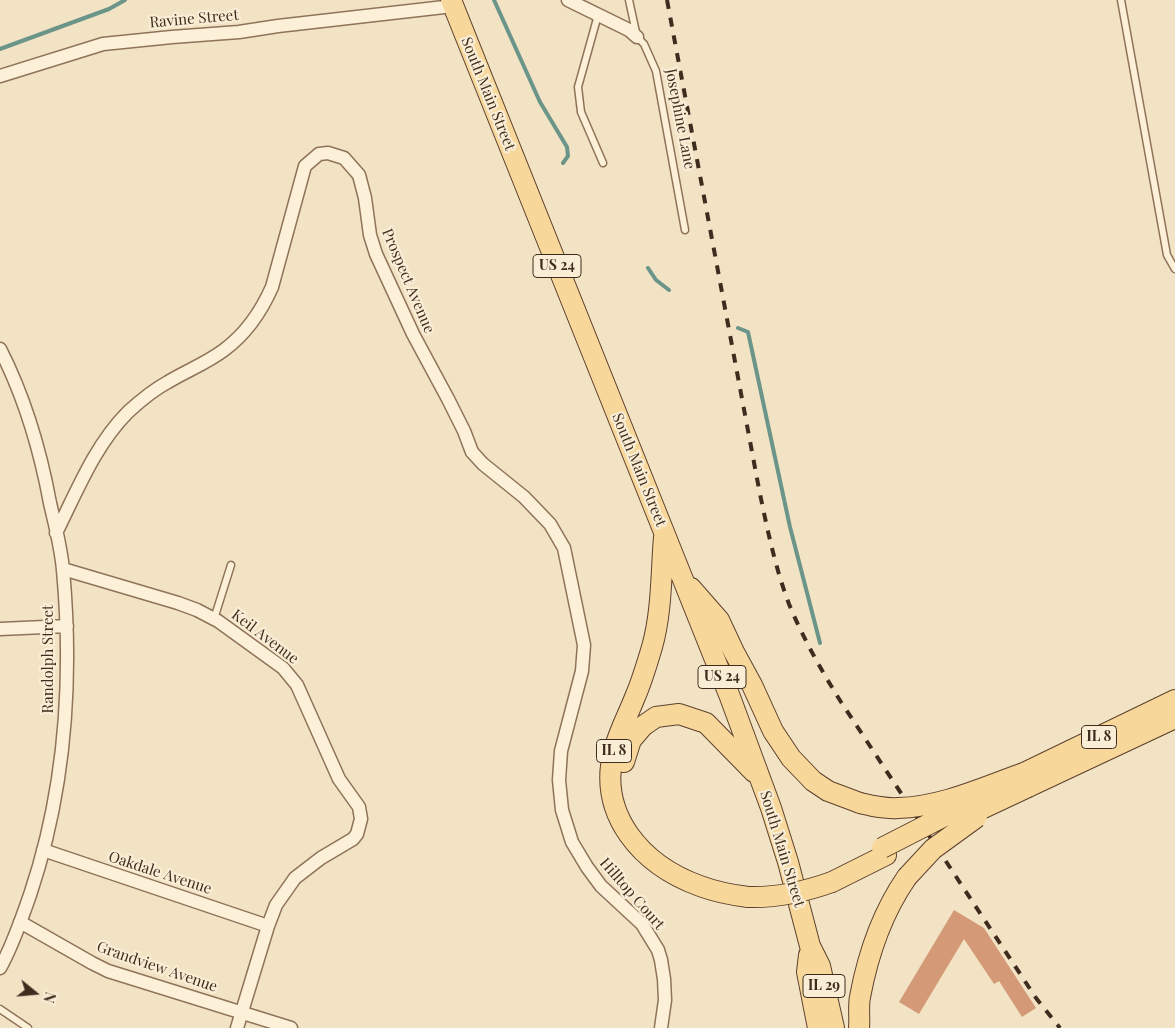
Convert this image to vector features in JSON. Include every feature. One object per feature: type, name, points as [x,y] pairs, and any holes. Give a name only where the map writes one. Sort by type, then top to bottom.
[{"type":"main road","name":"South Main Street","points":[[452,3],[772,808],[810,946],[820,966],[834,1028]]},
{"type":"main road","name":"IL 8","points":[[664,533],[659,600],[653,644],[644,674],[620,732],[612,758],[611,785],[621,823],[642,852],[661,867],[699,886],[728,894],[830,877],[1026,780],[1175,700]]},
{"type":"main road","points":[[682,578],[719,620],[773,731],[792,758],[814,781],[828,791],[860,803],[885,808],[921,806],[1026,780]]},
{"type":"main road","name":"IL 8","points":[[748,892],[691,873],[654,849],[637,829],[628,812],[623,793],[622,771],[628,746],[636,733],[656,717],[679,714],[706,723],[760,778]]},
{"type":"main road","name":"IL 8","points":[[858,1028],[859,1000],[872,949],[885,914],[907,877],[933,849],[985,813],[1026,780],[1175,718]]},
{"type":"main road","name":"South Main Street","points":[[810,946],[807,972],[818,1028]]},
{"type":"street","name":"Josephine Lane","points":[[568,0],[629,30],[636,37]]},
{"type":"street","name":"Ravine Street","points":[[0,76],[113,43],[240,32],[452,3]]},
{"type":"street","name":"Prospect Avenue","points":[[56,533],[102,443],[115,426],[144,398],[159,387],[224,351],[240,338],[254,320],[264,306],[272,287],[305,166],[325,153],[344,158],[355,169],[362,182],[370,235],[376,254],[413,334],[464,430],[472,452],[483,464],[524,497],[550,524],[564,548],[584,645],[582,671],[563,740],[559,780],[562,810],[572,842]]},
{"type":"street","name":"Randolph Street","points":[[0,349],[17,384],[43,465],[63,569],[67,685],[61,756],[43,850],[20,922],[0,968]]},
{"type":"street","name":"Keil Avenue","points":[[63,569],[178,603],[214,620],[283,668],[292,678],[306,704],[339,779],[359,807],[361,825],[358,834],[353,839],[321,858],[296,878],[282,896],[268,926]]},
{"type":"street","points":[[0,629],[66,626]]},
{"type":"street","name":"Hilltop Court","points":[[572,842],[601,886],[642,924],[658,950],[664,979],[665,1000],[661,1028]]},
{"type":"street","name":"Oakdale Avenue","points":[[43,850],[268,926]]},
{"type":"street","name":"Grandview Avenue","points":[[20,922],[92,963],[108,970],[291,1028]]},
{"type":"street","points":[[236,1028],[268,926]]},
{"type":"lane","points":[[629,0],[636,37]]},
{"type":"lane","points":[[1121,0],[1167,255],[1175,269]]},
{"type":"lane","points":[[598,14],[578,87],[581,112],[603,163]]},
{"type":"lane","name":"Josephine Lane","points":[[636,37],[644,44],[656,71],[685,230]]},
{"type":"lane","points":[[214,620],[231,565]]},
{"type":"lane","points":[[0,1009],[28,1028]]},
{"type":"building","points":[[954,910],[984,928],[1036,1008],[1022,1017],[999,981],[994,984],[964,939],[919,1014],[899,1002]]},
{"type":"waterway","points":[[0,49],[109,9],[125,0]]},
{"type":"waterway","points":[[494,0],[540,102],[567,147],[568,156],[563,163]]},
{"type":"waterway","points":[[648,268],[656,280],[669,290]]},
{"type":"waterway","points":[[738,328],[748,332],[790,527],[820,643]]},
{"type":"railway","points":[[667,0],[759,489],[775,562],[789,604],[813,654],[841,702],[1036,998],[1060,1028]]}]
